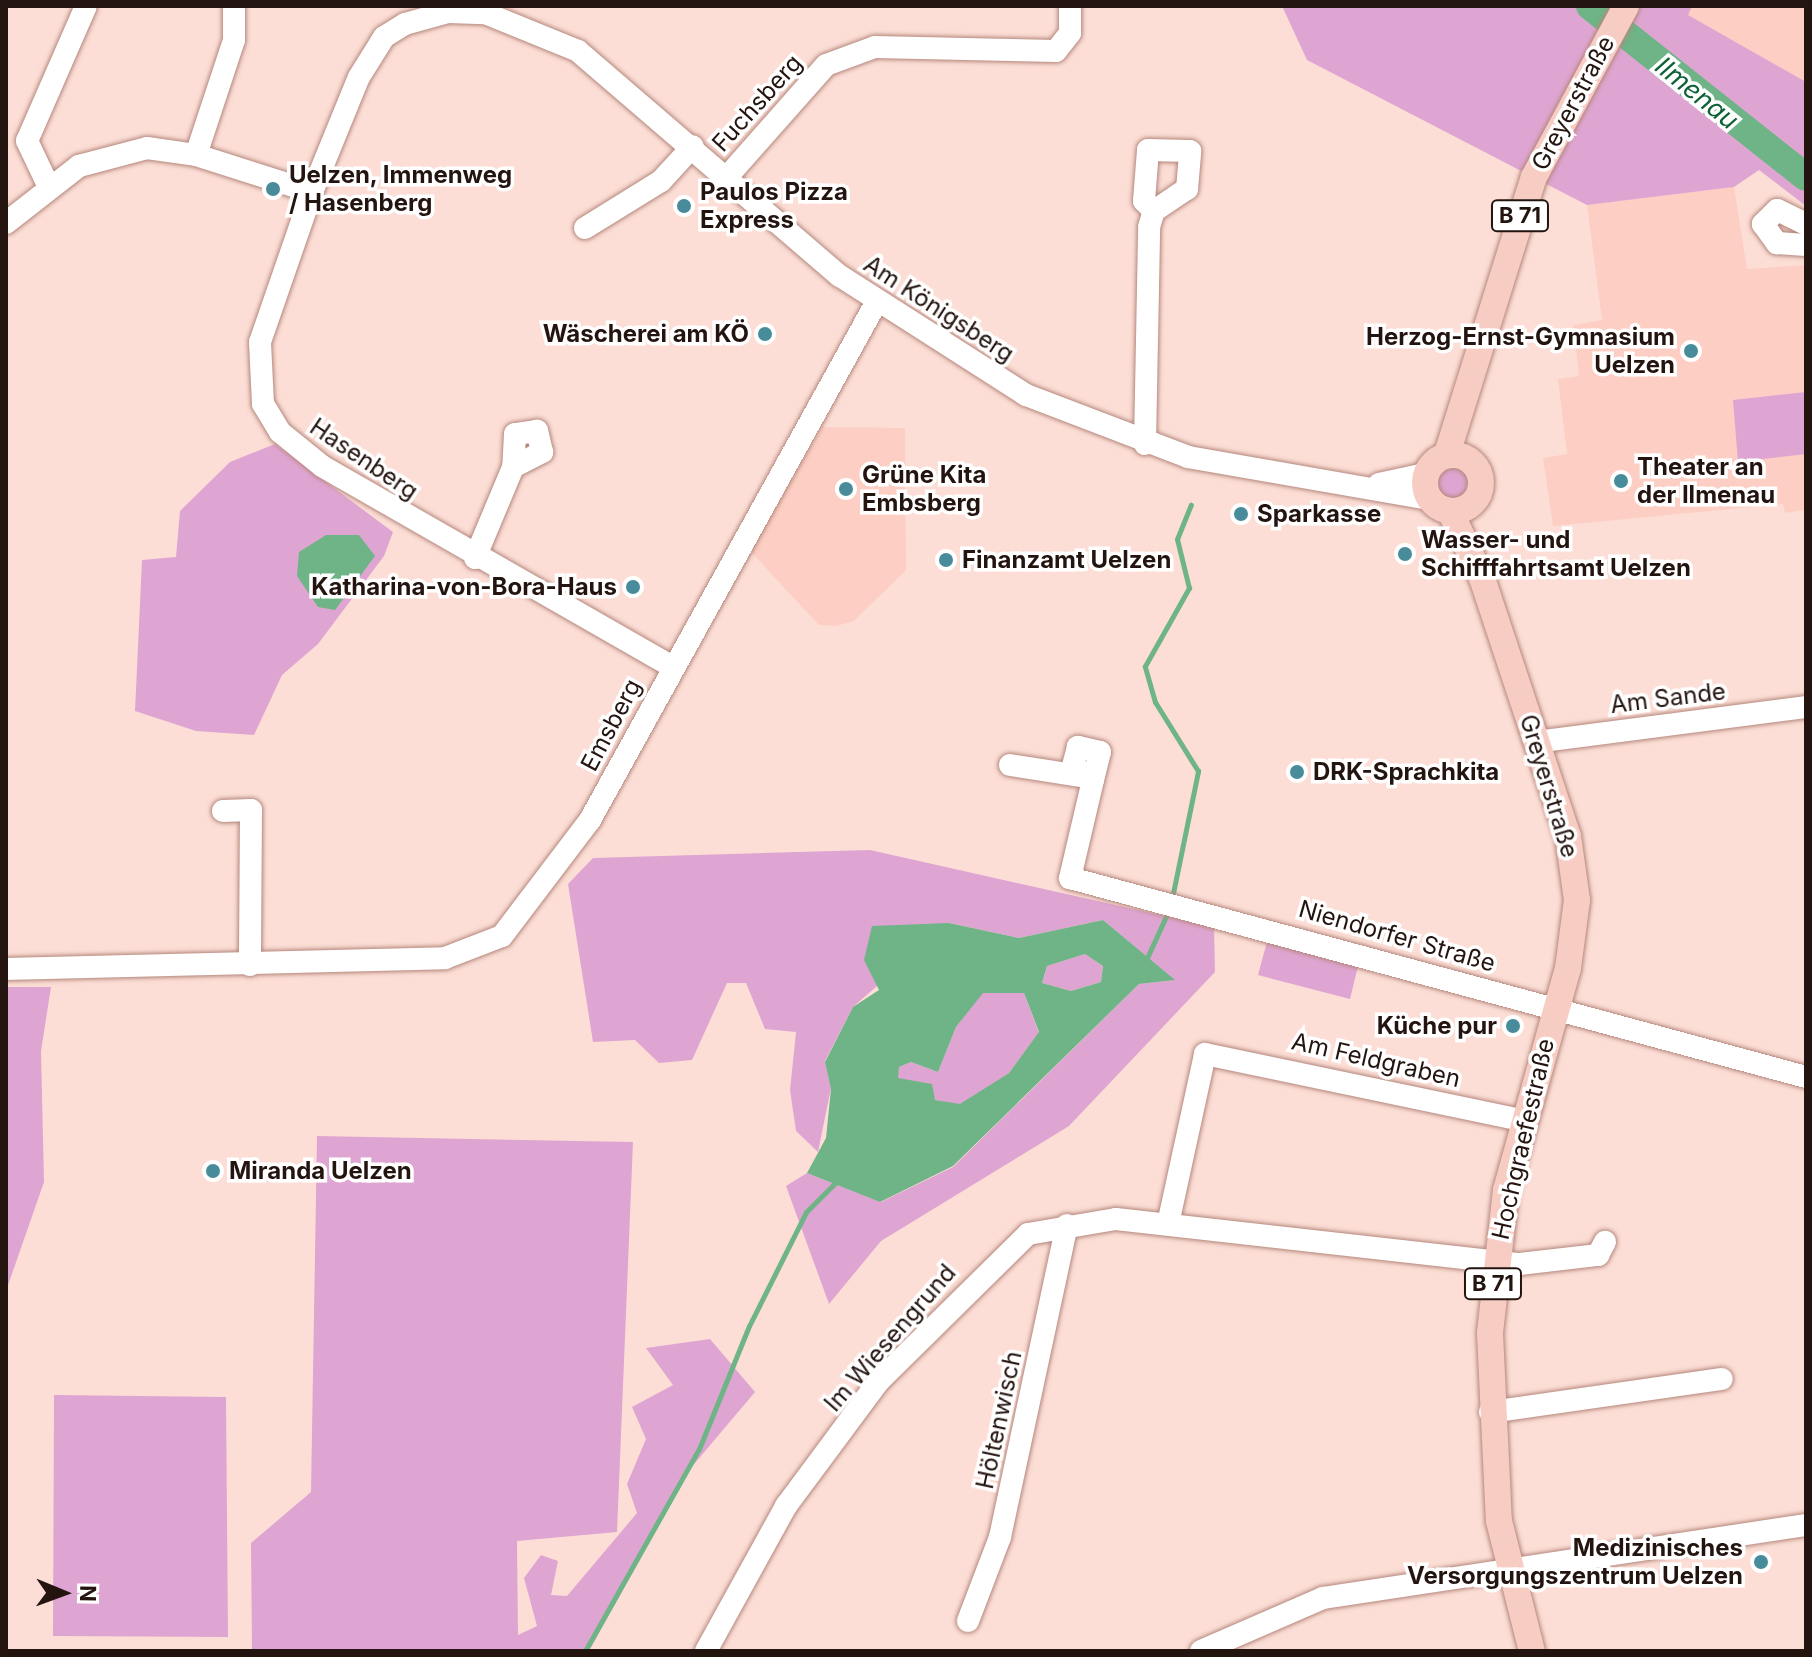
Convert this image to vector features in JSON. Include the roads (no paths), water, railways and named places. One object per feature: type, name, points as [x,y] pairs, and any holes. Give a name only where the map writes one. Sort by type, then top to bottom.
[{"type":"main road","name":"Greyerstraße","points":[[1447,454],[1485,340],[1514,231],[1573,99],[1626,6]]},
{"type":"main road","name":"Greyerstraße","points":[[1485,340],[1475,465],[1481,483],[1444,496],[1495,614],[1568,836],[1577,900],[1555,1007]]},
{"type":"main road","points":[[1444,496],[1447,454],[1475,465]]},
{"type":"main road","name":"Hochgraefestraße","points":[[1532,1651],[1508,1566],[1490,1412],[1495,1263],[1522,1120],[1555,1007]]},
{"type":"street","points":[[48,185],[27,141],[86,6]]},
{"type":"street","points":[[196,155],[234,40],[234,6]]},
{"type":"street","name":"Fuchsberg","points":[[727,177],[826,65],[875,47],[1056,51],[1070,33],[1070,6]]},
{"type":"street","name":"Am Königsberg","points":[[312,192],[353,89],[384,37],[448,12],[525,15],[604,67],[727,177],[876,303],[1026,395],[1145,444],[1276,477],[1444,496]]},
{"type":"street","points":[[585,228],[661,181],[693,146]]},
{"type":"street","points":[[6,223],[48,185],[114,153],[147,148],[196,155],[312,192]]},
{"type":"street","name":"Hasenberg","points":[[312,192],[260,342],[263,404],[280,432],[322,466],[475,558],[671,666]]},
{"type":"street","points":[[1806,224],[1785,210],[1763,224],[1777,243],[1806,245]]},
{"type":"street","points":[[1145,444],[1154,211]]},
{"type":"street","name":"Emsberg","points":[[6,969],[445,958],[502,936],[564,864],[671,666],[876,303]]},
{"type":"street","points":[[475,558],[513,467]]},
{"type":"street","name":"Am Sande","points":[[1536,742],[1806,707]]},
{"type":"street","name":"Niendorfer Straße","points":[[1010,765],[1087,778],[1070,878],[1806,1077]]},
{"type":"street","points":[[223,811],[251,810],[250,965]]},
{"type":"street","name":"Am Feldgraben","points":[[1168,1224],[1198,1068],[1205,1054],[1219,1052],[1522,1120]]},
{"type":"street","name":"Im Wiesengrund","points":[[706,1651],[786,1506],[879,1381],[997,1257],[1028,1234],[1116,1219],[1495,1263],[1598,1255],[1605,1242]]},
{"type":"street","name":"Höltenwisch","points":[[968,1621],[1000,1537],[1067,1225]]},
{"type":"street","points":[[1490,1412],[1722,1379]]},
{"type":"street","points":[[1201,1651],[1323,1598],[1508,1566],[1806,1525]]},
{"type":"waterway","name":"Ilmenau","points":[[1590,6],[1806,177]]},
{"type":"waterway","points":[[1172,898],[1198,771],[1155,702],[1145,666],[1189,588],[1177,539],[1191,505]]},
{"type":"waterway","points":[[1146,960],[1168,912]]},
{"type":"waterway","points":[[585,1651],[699,1449],[749,1326],[806,1212],[839,1179]]},
{"type":"place","name":"Uelzen, Immenweg / Hasenberg","points":[[273,189]]},
{"type":"place","name":"Paulos Pizza Express","points":[[684,206]]},
{"type":"place","name":"Wäscherei am KÖ","points":[[765,334]]},
{"type":"place","name":"Herzog-Ernst-Gymnasium Uelzen","points":[[1691,351]]},
{"type":"place","name":"Theater an der Ilmenau","points":[[1621,481]]},
{"type":"place","name":"Grüne Kita Embsberg","points":[[846,489]]},
{"type":"place","name":"Sparkasse","points":[[1241,514]]},
{"type":"place","name":"Wasser- und Schifffahrtsamt Uelzen","points":[[1405,554]]},
{"type":"place","name":"Finanzamt Uelzen","points":[[946,560]]},
{"type":"place","name":"Katharina-von-Bora-Haus","points":[[633,587]]},
{"type":"place","name":"DRK-Sprachkita","points":[[1297,772]]},
{"type":"place","name":"Küche pur","points":[[1513,1026]]},
{"type":"place","name":"Miranda Uelzen","points":[[213,1171]]},
{"type":"place","name":"Medizinisches Versorgungszentrum Uelzen","points":[[1761,1562]]}]
